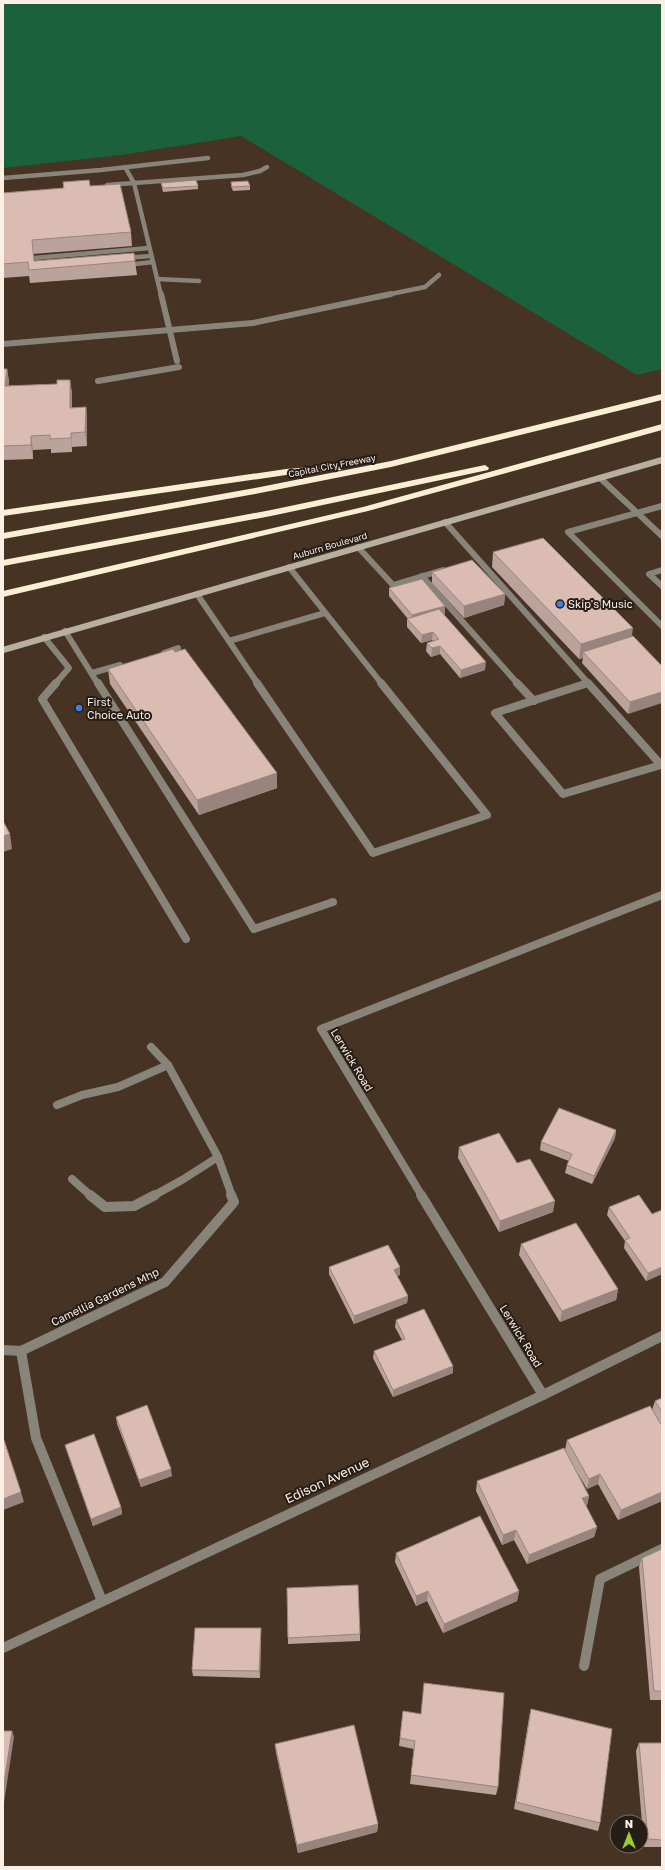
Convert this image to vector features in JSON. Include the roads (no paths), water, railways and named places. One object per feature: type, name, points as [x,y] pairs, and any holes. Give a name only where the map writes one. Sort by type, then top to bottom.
[{"type":"highway","name":"Capital City Freeway","points":[[3,536],[255,491],[391,464],[662,397]]},
{"type":"highway","points":[[3,563],[271,513],[481,469],[662,426]]},
{"type":"highway","points":[[3,594],[366,509],[662,426]]},
{"type":"highway","points":[[3,513],[286,472],[391,464]]},
{"type":"main road","name":"Auburn Boulevard","points":[[3,650],[662,460]]},
{"type":"street","points":[[3,178],[101,170],[208,158]]},
{"type":"street","points":[[102,186],[243,175],[260,171],[267,166]]},
{"type":"street","points":[[3,172],[70,167],[101,170]]},
{"type":"street","points":[[98,381],[178,364],[134,183],[124,167]]},
{"type":"street","points":[[120,259],[150,252]]},
{"type":"street","points":[[34,260],[150,252]]},
{"type":"street","points":[[122,265],[153,262]]},
{"type":"street","points":[[3,344],[253,323],[425,287],[439,275]]},
{"type":"street","points":[[157,279],[199,281]]},
{"type":"street","points":[[600,478],[662,536]]},
{"type":"street","points":[[662,506],[568,532],[662,626]]},
{"type":"street","points":[[445,522],[475,561],[588,683],[661,765],[564,794],[495,713],[588,683]]},
{"type":"street","points":[[358,547],[393,585],[450,568]]},
{"type":"street","points":[[197,594],[373,853],[487,815],[289,567]]},
{"type":"street","points":[[662,570],[649,574],[662,586]]},
{"type":"street","points":[[422,576],[534,700]]},
{"type":"street","points":[[229,641],[325,613]]},
{"type":"street","points":[[65,631],[254,929],[333,902]]},
{"type":"street","points":[[44,637],[69,668],[42,699],[186,939]]},
{"type":"street","points":[[157,655],[178,648]]},
{"type":"street","points":[[92,674],[128,663]]},
{"type":"street","name":"Lerwick Road","points":[[543,1395],[320,1029],[662,895]]},
{"type":"street","name":"Camellia Gardens Mhp","points":[[3,1350],[21,1351],[165,1282],[234,1202],[218,1157],[168,1065],[151,1047]]},
{"type":"street","points":[[57,1105],[82,1095],[118,1087],[168,1065]]},
{"type":"street","points":[[72,1179],[104,1207],[134,1206],[182,1180],[218,1157]]},
{"type":"street","name":"Edison Avenue","points":[[3,1648],[543,1395],[662,1336]]},
{"type":"street","points":[[21,1351],[36,1438],[102,1601]]},
{"type":"street","points":[[584,1666],[600,1579],[662,1549]]},
{"type":"place","name":"Skip's Music","points":[[560,604]]},
{"type":"place","name":"First Choice Auto","points":[[79,708]]}]
